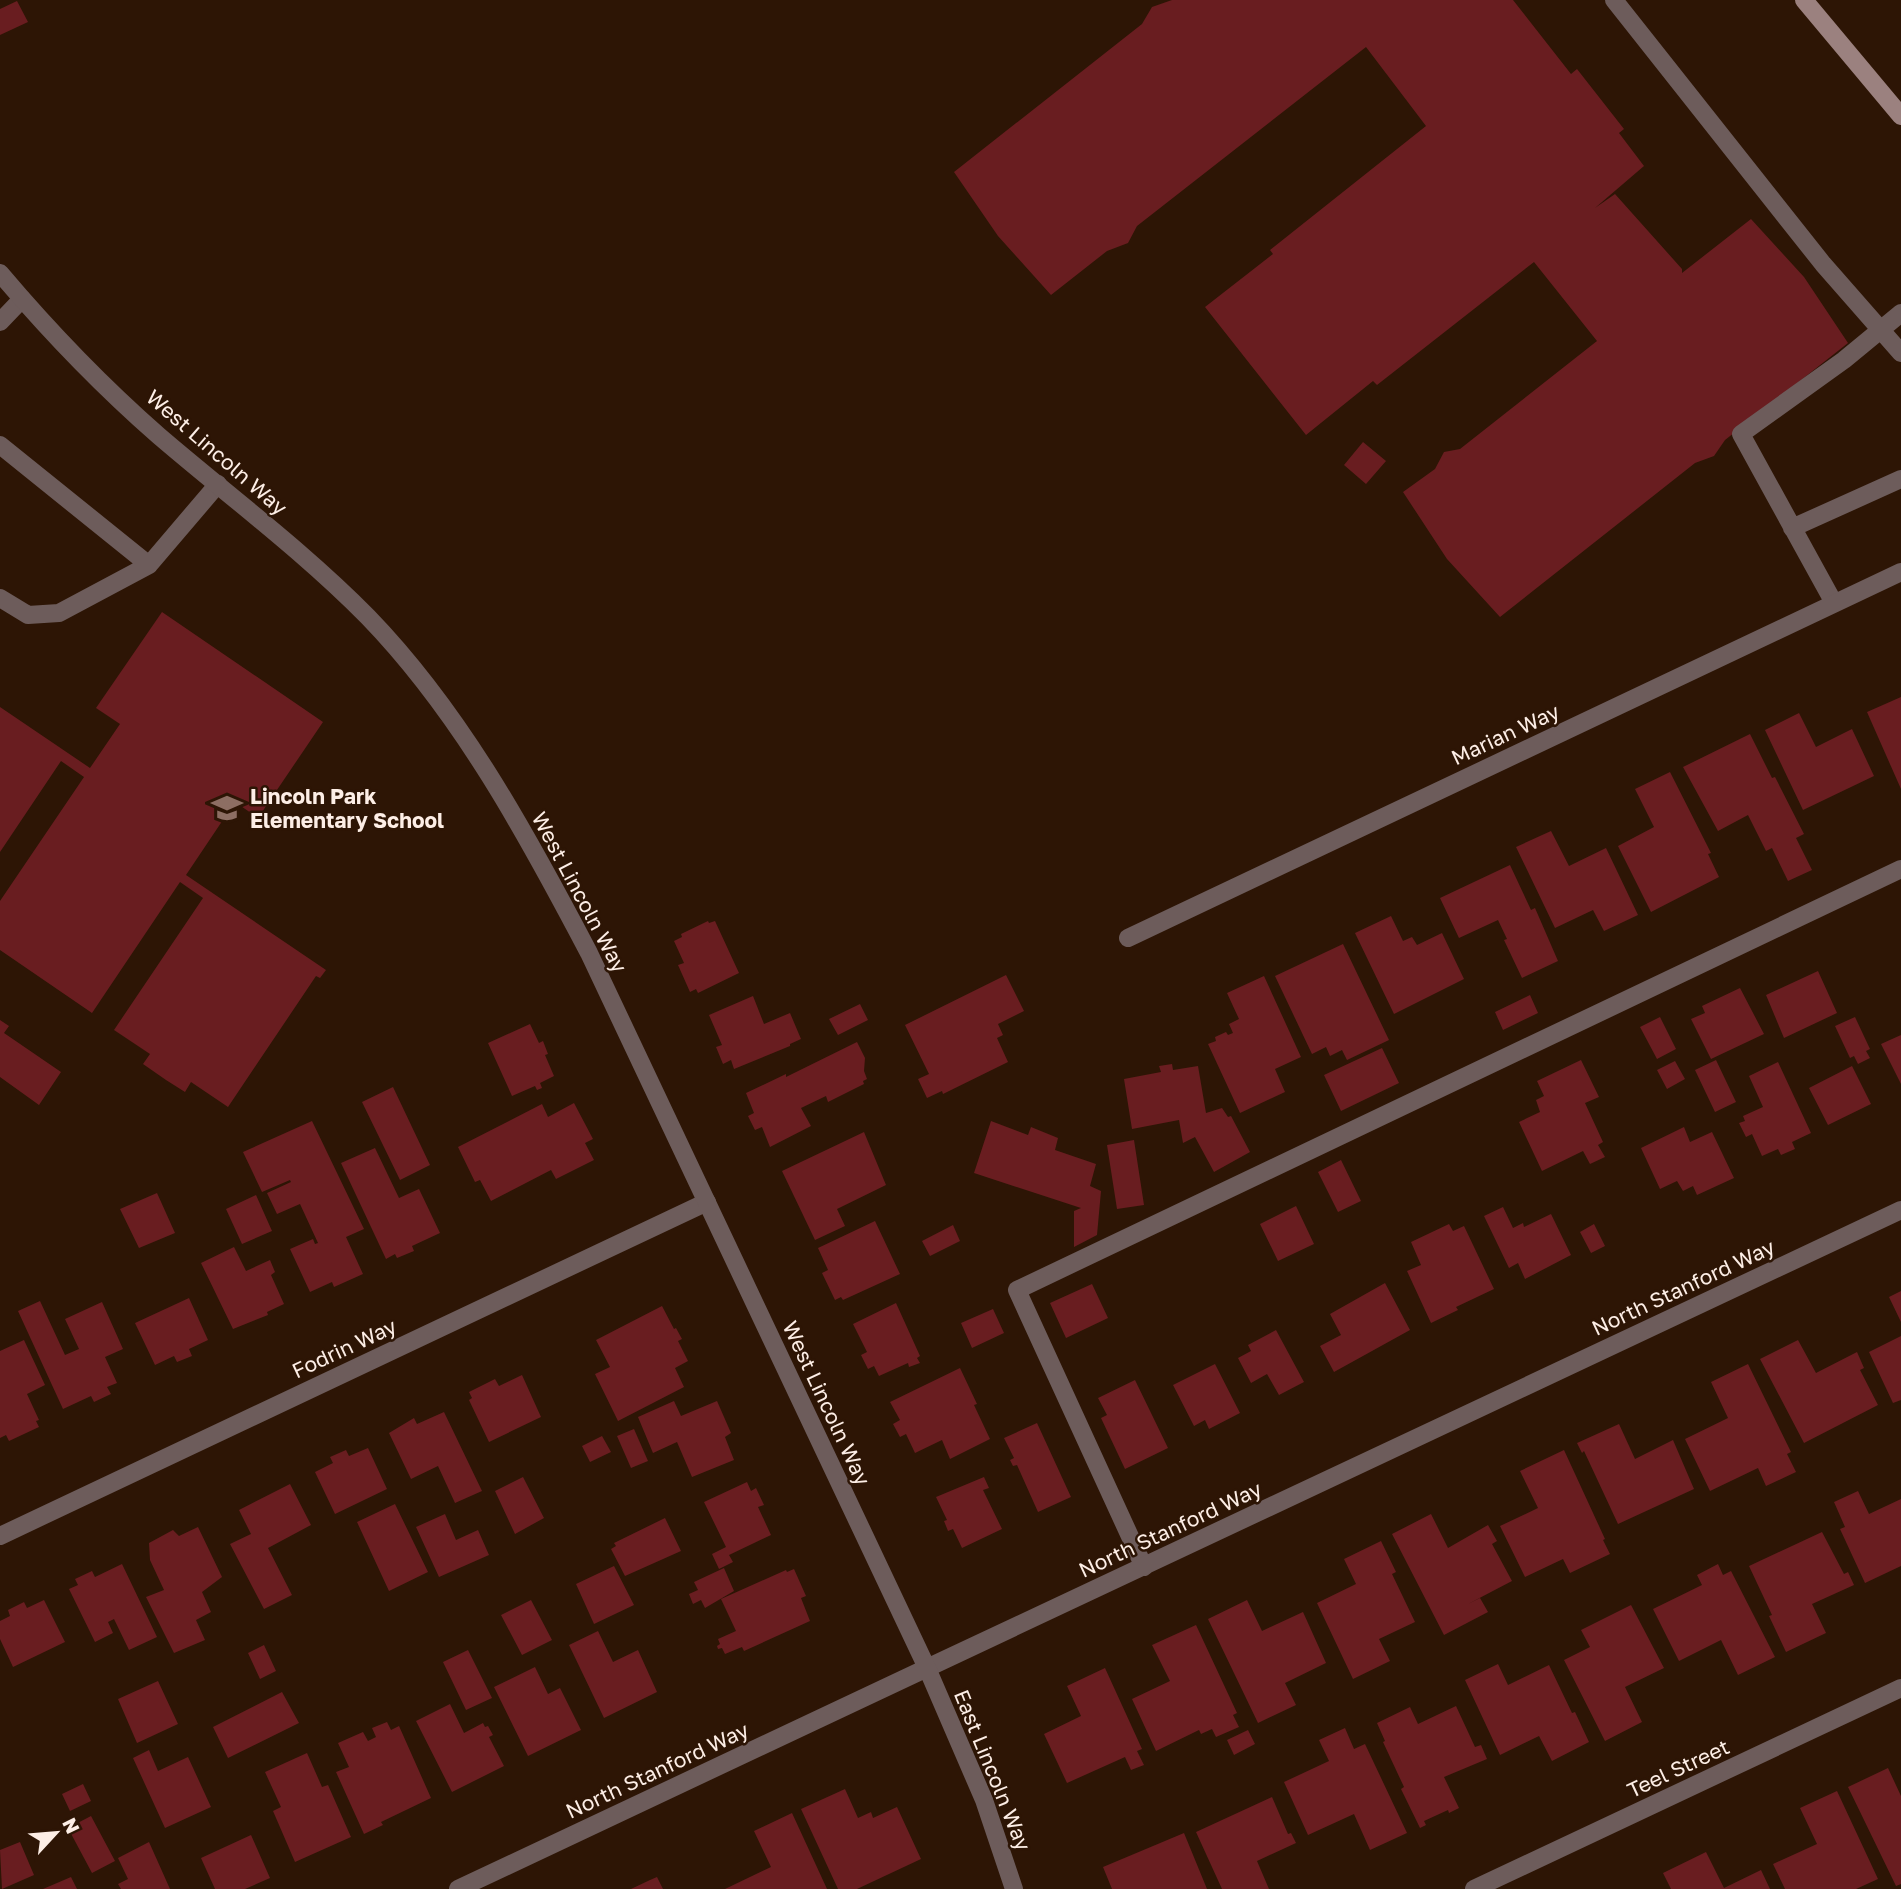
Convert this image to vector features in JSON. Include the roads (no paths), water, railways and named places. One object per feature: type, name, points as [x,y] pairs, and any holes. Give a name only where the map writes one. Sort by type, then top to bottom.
[{"type":"main road","points":[[1804,0],[1901,117]]},
{"type":"street","points":[[1614,0],[1823,264],[1901,353]]},
{"type":"street","name":"West Lincoln Way","points":[[0,273],[54,335],[159,435],[300,554],[368,617],[404,659],[465,740],[523,832],[589,953],[927,1668]]},
{"type":"street","points":[[0,322],[22,299]]},
{"type":"street","points":[[1834,603],[1741,434],[1881,331],[1901,313]]},
{"type":"street","points":[[0,445],[149,565]]},
{"type":"street","points":[[1792,528],[1901,479]]},
{"type":"street","points":[[0,598],[28,615],[59,613],[149,565],[218,484]]},
{"type":"street","name":"Marian Way","points":[[1128,938],[1901,572]]},
{"type":"street","points":[[1144,1567],[1017,1290],[1901,869]]},
{"type":"street","name":"Fodrin Way","points":[[0,1536],[707,1202]]},
{"type":"street","name":"North Stanford Way","points":[[458,1889],[1901,1210]]},
{"type":"street","name":"East Lincoln Way","points":[[927,1668],[984,1800],[1014,1889]]},
{"type":"street","name":"Teel Street","points":[[1474,1889],[1901,1688]]},
{"type":"place","name":"Lincoln Park Elementary School","points":[[227,808]]}]
